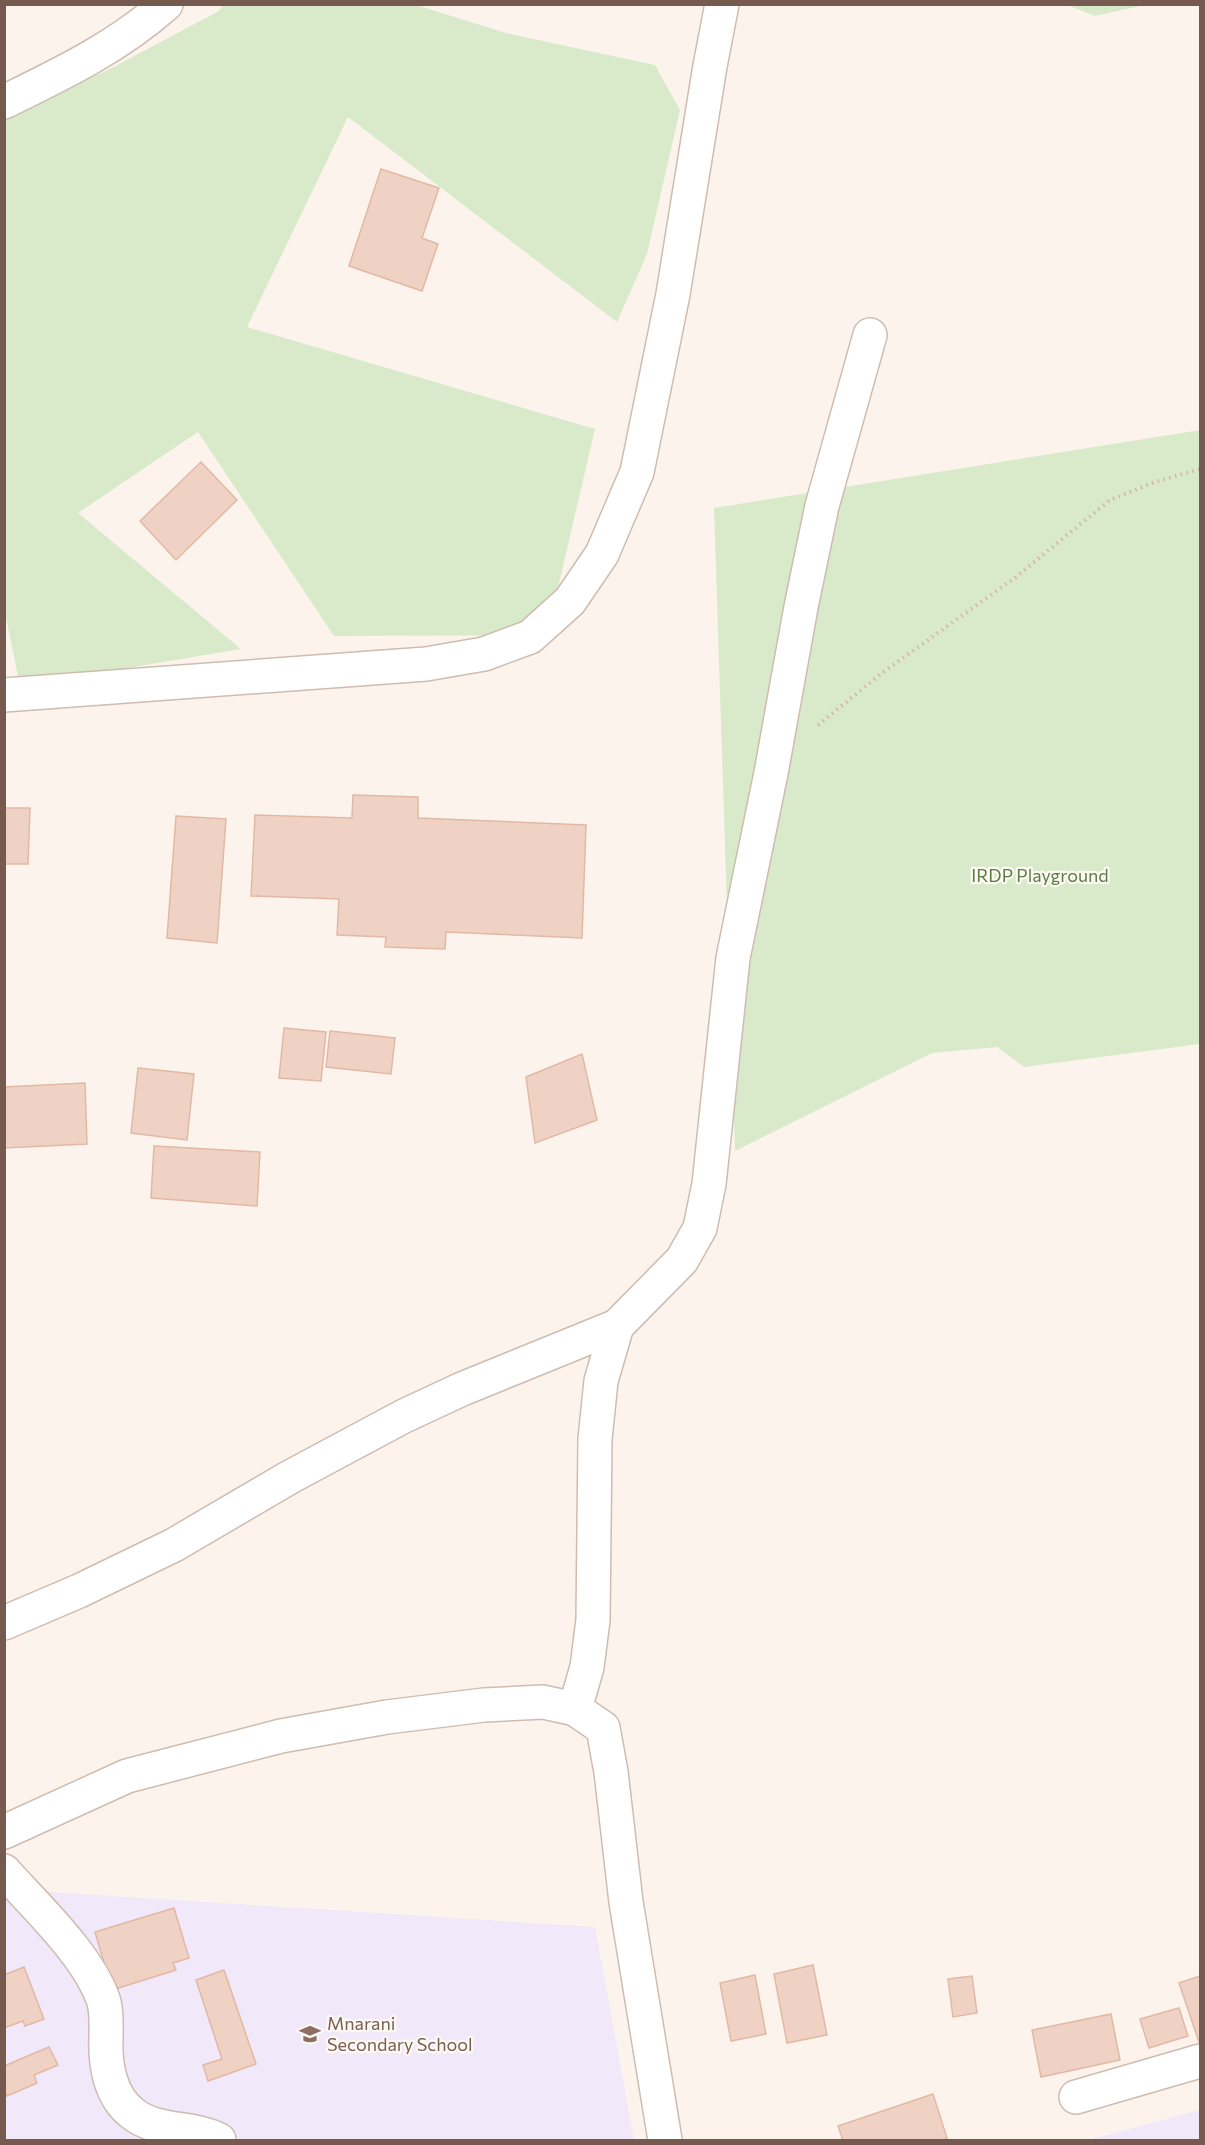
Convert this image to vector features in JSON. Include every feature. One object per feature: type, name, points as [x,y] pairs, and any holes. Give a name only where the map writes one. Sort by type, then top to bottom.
[{"type":"street","points":[[4,102],[79,66],[148,20],[166,4]]},
{"type":"street","points":[[4,695],[426,664],[484,654],[530,637],[570,601],[602,554],[638,472],[673,294],[722,4]]},
{"type":"street","points":[[4,1623],[79,1591],[174,1545],[290,1476],[404,1416],[462,1389],[617,1326],[682,1260],[700,1228],[709,1184],[734,958],[801,607],[822,506],[870,335]]},
{"type":"street","points":[[575,1709],[587,1667],[593,1620],[596,1427],[602,1381],[617,1326]]},
{"type":"street","points":[[4,1832],[127,1776],[281,1736],[387,1717],[484,1705],[543,1702],[575,1709],[603,1728],[611,1772],[626,1902],[665,2140]]},
{"type":"street","points":[[4,1871],[73,1948],[94,1982],[104,2002],[106,2066],[113,2086],[124,2106],[142,2120],[219,2140]]},
{"type":"street","points":[[1076,2097],[1200,2061]]},
{"type":"path","points":[[811,732],[827,716],[882,673],[1016,578],[1110,500],[1155,482],[1200,469]]},
{"type":"shaded area","name":"Mnarani Secondary School","points":[[4,1889],[595,1927],[634,2140],[5,2140]]},
{"type":"shaded area","points":[[1200,2110],[1200,2140],[1087,2140],[1092,2139]]},
{"type":"green space","points":[[223,5],[416,5],[506,33],[655,65],[680,110],[647,254],[617,322],[348,117],[247,327],[595,429],[547,635],[334,636],[198,432],[78,513],[241,649],[20,686],[4,608],[4,110],[104,72],[219,11]]},
{"type":"green space","points":[[1067,5],[1145,5],[1095,16]]},
{"type":"green space","name":"IRDP Playground","points":[[1200,430],[1200,1044],[1024,1067],[997,1047],[932,1053],[735,1151],[714,508]]},
{"type":"building","points":[[381,169],[439,188],[422,238],[438,244],[422,291],[349,266]]},
{"type":"building","points":[[201,462],[237,500],[176,560],[140,521]]},
{"type":"building","points":[[353,795],[418,797],[418,818],[586,825],[582,938],[446,932],[445,949],[385,947],[386,937],[337,935],[339,899],[251,896],[255,815],[352,818]]},
{"type":"building","points":[[4,808],[30,808],[28,864],[4,864]]},
{"type":"building","points":[[176,816],[226,819],[217,943],[167,938]]},
{"type":"building","points":[[284,1028],[326,1032],[321,1081],[279,1078]]},
{"type":"building","points":[[330,1031],[395,1038],[391,1074],[326,1067]]},
{"type":"building","points":[[582,1054],[597,1120],[535,1143],[526,1077]]},
{"type":"building","points":[[138,1068],[194,1074],[187,1140],[131,1133]]},
{"type":"building","points":[[85,1083],[87,1144],[4,1148],[4,1087]]},
{"type":"building","points":[[154,1146],[260,1152],[257,1206],[151,1198]]},
{"type":"building","points":[[174,1908],[189,1958],[173,1963],[176,1970],[112,1990],[95,1932]]},
{"type":"building","points":[[813,1965],[827,2035],[787,2043],[774,1974]]},
{"type":"building","points":[[24,1967],[44,2019],[25,2026],[23,2021],[4,2028],[4,1975]]},
{"type":"building","points":[[224,1970],[256,2064],[208,2081],[203,2065],[222,2059],[196,1980]]},
{"type":"building","points":[[755,1975],[766,2034],[731,2041],[720,1983]]},
{"type":"building","points":[[972,1976],[977,2013],[953,2017],[948,1979]]},
{"type":"building","points":[[1200,1976],[1200,2042],[1199,2042],[1179,1983]]},
{"type":"building","points":[[1179,2008],[1188,2036],[1149,2048],[1140,2019]]},
{"type":"building","points":[[1111,2014],[1120,2060],[1041,2077],[1032,2030]]},
{"type":"building","points":[[49,2047],[58,2065],[34,2075],[37,2083],[7,2096],[4,2090],[4,2066]]},
{"type":"building","points":[[933,2094],[947,2138],[943,2140],[843,2140],[838,2126]]},
{"type":"place","name":"Mnarani Secondary School","points":[[310,2034]]}]
